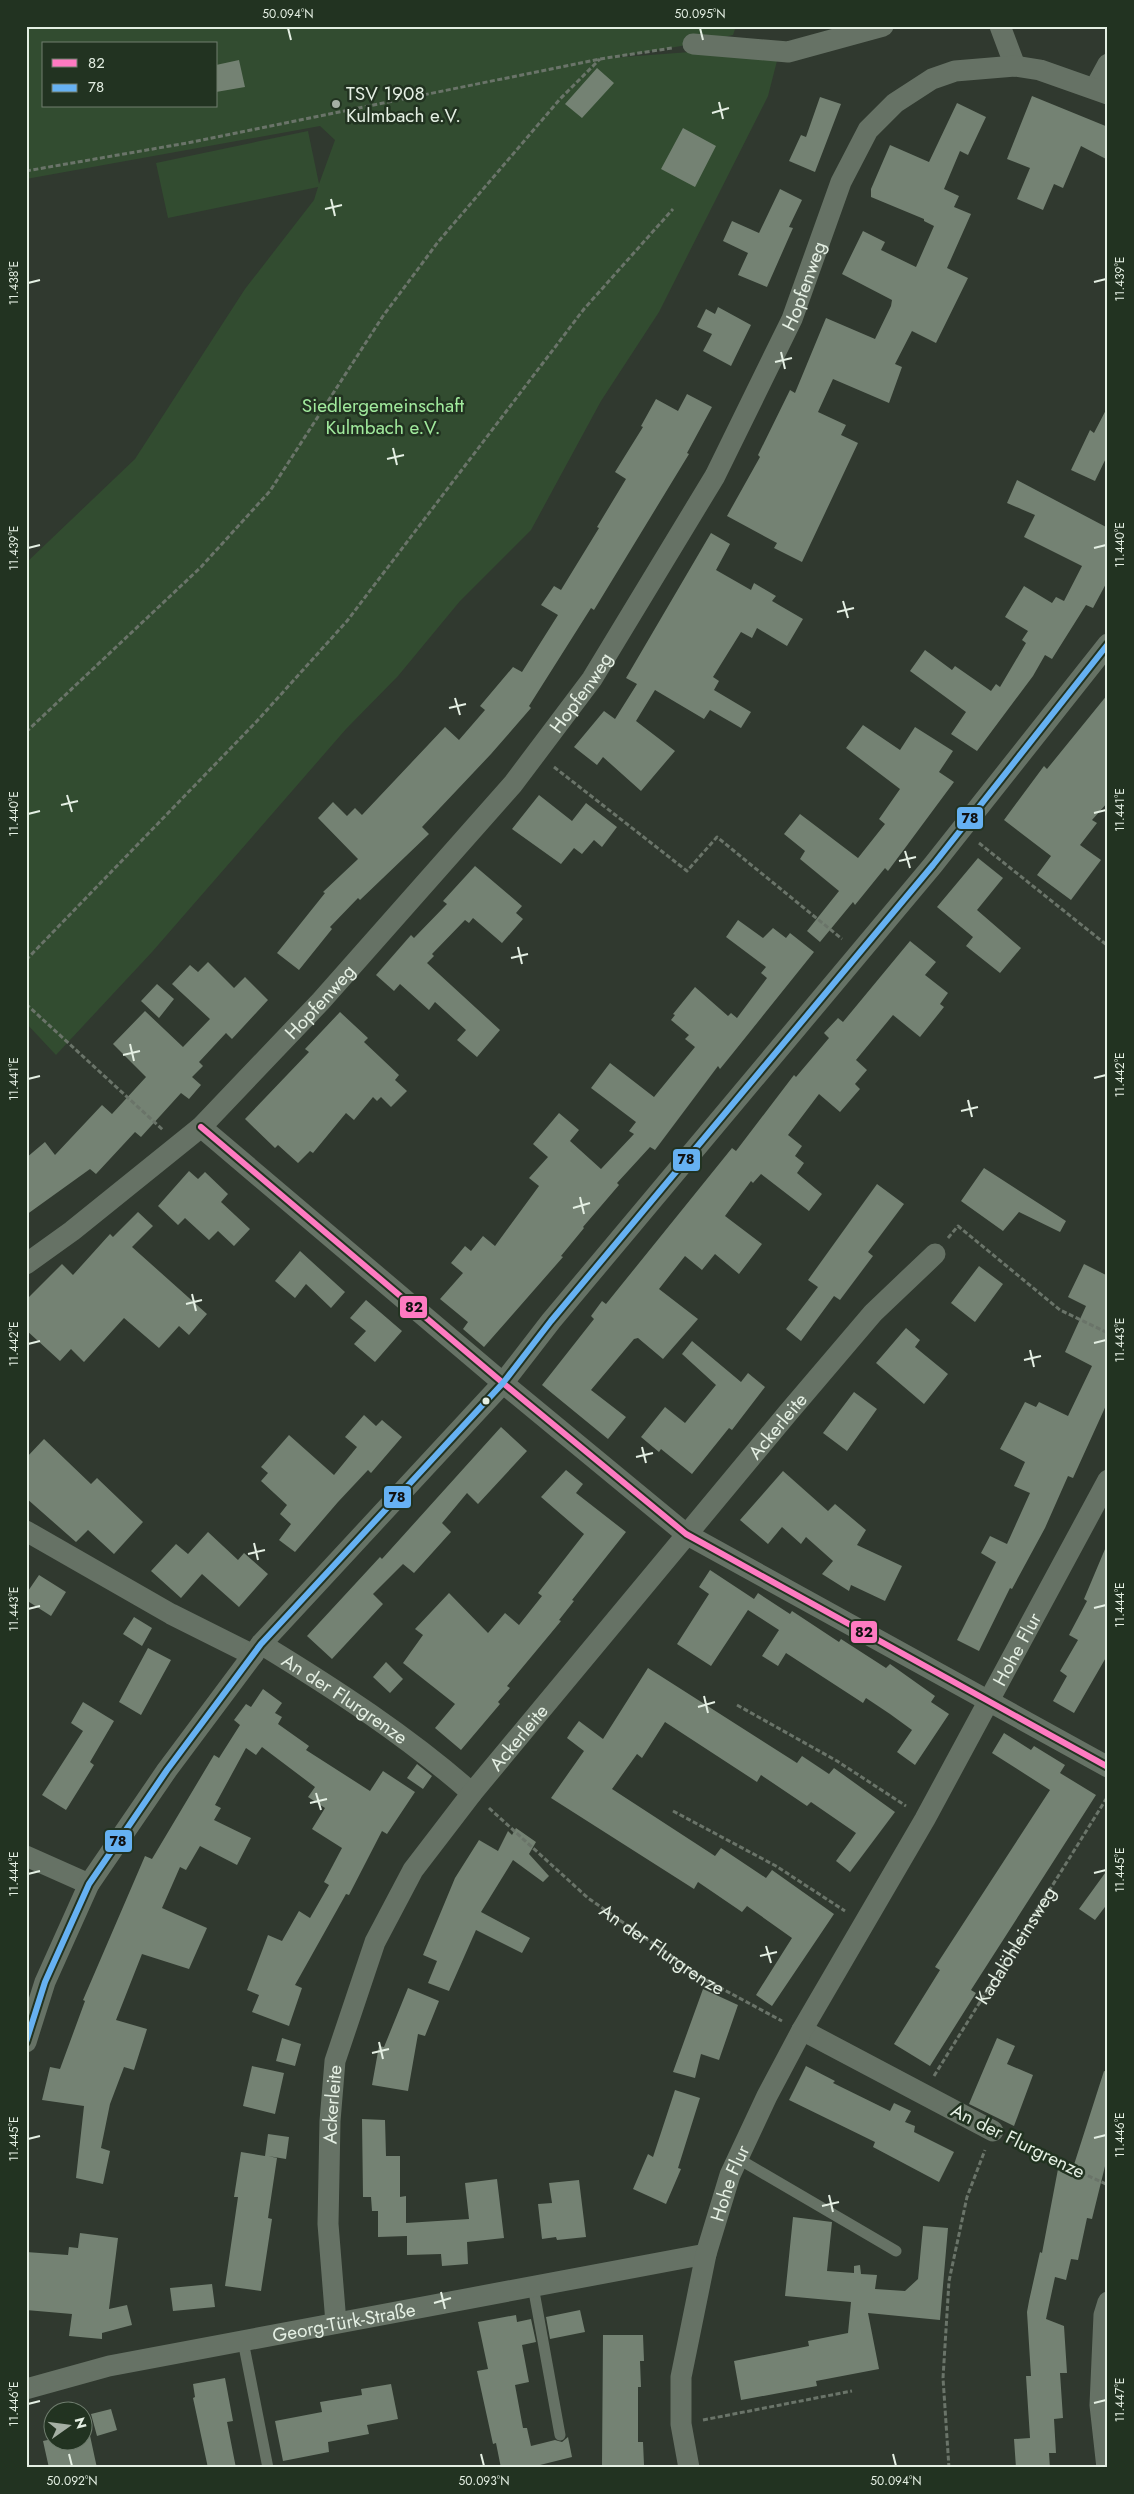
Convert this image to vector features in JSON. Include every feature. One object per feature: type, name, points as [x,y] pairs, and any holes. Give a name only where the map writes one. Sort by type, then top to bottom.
[{"type":"street","points":[[693,44],[788,52],[883,26]]},
{"type":"street","points":[[1000,26],[1015,66]]},
{"type":"street","points":[[1101,91],[1108,64]]},
{"type":"street","name":"Hopfenweg","points":[[26,1264],[72,1231],[201,1127],[321,1001],[513,784],[535,752],[592,679],[714,476],[792,319],[841,182],[868,130],[895,104],[932,79],[955,71],[1015,66],[1040,70],[1101,91]]},
{"type":"street","points":[[26,2042],[44,1982],[90,1884],[167,1770],[257,1649],[503,1383],[551,1321],[962,830],[1108,644]]},
{"type":"street","points":[[201,1127],[503,1383],[686,1534],[1108,1767]]},
{"type":"street","name":"Ackerleite","points":[[336,2323],[328,2224],[330,2121],[336,2061],[375,1942],[413,1870],[472,1793],[686,1534],[873,1313],[935,1254]]},
{"type":"street","name":"Hohe Flur","points":[[689,2468],[681,2424],[681,2377],[706,2254],[730,2175],[802,2030],[925,1819],[1108,1480]]},
{"type":"street","name":"An der Flurgrenze","points":[[26,1530],[171,1614],[257,1649],[333,1688],[430,1756],[472,1793]]},
{"type":"street","points":[[26,1856],[90,1884]]},
{"type":"street","name":"An der Flurgrenze","points":[[802,2030],[993,2131]]},
{"type":"street","name":"Georg-Türk-Straße","points":[[26,2389],[109,2366],[706,2254]]},
{"type":"street","points":[[1107,2468],[1104,2405],[1104,2315],[1108,2302]]},
{"type":"lane","points":[[738,2158],[896,2251]]},
{"type":"lane","points":[[533,2286],[560,2435]]},
{"type":"lane","points":[[243,2341],[268,2468]]},
{"type":"path","points":[[26,171],[187,143],[600,59],[693,44]]},
{"type":"path","points":[[26,732],[201,567],[270,491],[383,316],[438,242],[560,99],[600,59]]},
{"type":"path","points":[[26,960],[257,721],[347,621],[584,309],[673,208]]},
{"type":"path","points":[[535,752],[687,871],[717,837],[860,953]]},
{"type":"path","points":[[962,830],[1108,946]]},
{"type":"path","points":[[26,1004],[178,1144]]},
{"type":"path","points":[[935,1254],[958,1226],[1060,1310],[1108,1332]]},
{"type":"path","points":[[737,1705],[837,1761],[925,1819]]},
{"type":"path","name":"An der Flurgrenze","points":[[472,1793],[588,1898],[704,1980],[802,2030]]},
{"type":"path","name":"Kadalöhleinsweg","points":[[923,2094],[1108,1796]]},
{"type":"path","points":[[673,1811],[776,1866],[864,1922]]},
{"type":"path","points":[[949,2468],[944,2378],[949,2281],[967,2197],[993,2131]]},
{"type":"path","name":"An der Flurgrenze","points":[[993,2131],[1051,2160],[1108,2185]]},
{"type":"path","points":[[681,2424],[852,2391]]},
{"type":"green space","name":"Siedlergemeinschaft Kulmbach e.V.","points":[[26,26],[736,26],[733,35],[610,58],[690,52],[778,57],[768,96],[659,312],[601,401],[531,530],[460,601],[398,676],[346,729],[152,952],[56,1055],[26,1023],[26,563],[135,459],[245,289],[314,200],[318,187],[168,218],[156,163],[308,131],[319,184],[335,140],[320,126],[26,179]]},
{"type":"building","points":[[239,60],[245,87],[218,92],[218,65]]},
{"type":"building","points":[[597,68],[614,83],[582,118],[565,104]]},
{"type":"building","points":[[1032,96],[1108,127],[1108,160],[1081,146],[1063,188],[1054,184],[1043,210],[1017,199],[1030,168],[1007,159]]},
{"type":"building","points":[[820,97],[841,104],[815,172],[789,161],[801,135],[806,137]]},
{"type":"building","points":[[957,103],[986,117],[968,155],[960,151],[944,189],[959,196],[954,207],[971,214],[947,268],[968,278],[936,343],[912,331],[895,364],[902,367],[889,403],[833,379],[818,412],[846,425],[841,435],[858,443],[802,562],[774,548],[777,543],[727,516],[760,457],[758,455],[790,390],[795,393],[826,318],[875,339],[891,306],[892,300],[842,274],[863,231],[885,242],[881,250],[916,267],[934,226],[924,221],[924,219],[871,197],[871,189],[890,145],[929,162]]},
{"type":"building","points":[[683,128],[716,146],[695,187],[661,169]]},
{"type":"building","points":[[780,189],[802,200],[789,227],[793,228],[767,287],[738,275],[748,253],[723,241],[732,221],[759,233]]},
{"type":"building","points":[[718,307],[751,325],[731,366],[703,351],[712,334],[697,327],[706,309],[715,314]]},
{"type":"building","points":[[687,394],[712,407],[687,453],[689,454],[594,610],[591,608],[529,706],[531,708],[491,754],[422,827],[429,834],[360,900],[358,898],[330,927],[332,929],[299,970],[277,953],[325,893],[323,892],[358,859],[318,818],[333,802],[347,816],[355,808],[362,815],[445,727],[459,740],[485,710],[480,706],[513,667],[522,672],[558,615],[541,605],[554,586],[561,590],[599,528],[597,527],[626,479],[615,472],[643,427],[641,426],[656,399],[678,411]]},
{"type":"building","points":[[1108,406],[1108,454],[1095,481],[1071,470],[1090,430],[1094,433]]},
{"type":"building","points":[[1017,480],[1108,528],[1108,580],[1093,608],[1086,605],[1052,659],[1045,655],[1033,676],[977,751],[951,734],[966,712],[910,671],[925,650],[952,670],[955,666],[991,691],[996,684],[1000,687],[1026,643],[1022,640],[1028,631],[1005,617],[1024,586],[1052,603],[1056,597],[1064,601],[1082,566],[1024,537],[1035,515],[1007,503]]},
{"type":"building","points":[[711,533],[730,544],[716,570],[751,590],[754,583],[776,596],[772,601],[803,619],[787,646],[757,628],[752,638],[741,632],[713,677],[719,681],[714,690],[751,712],[741,728],[710,710],[704,719],[655,690],[636,721],[675,751],[641,791],[603,757],[597,765],[574,747],[604,711],[615,719],[637,684],[626,678]]},
{"type":"building","points":[[1108,694],[1108,802],[1092,820],[1097,823],[1080,845],[1101,860],[1071,900],[1037,875],[1051,856],[1004,820],[1044,766],[1047,769]]},
{"type":"building","points":[[863,725],[900,750],[915,727],[953,751],[939,772],[954,782],[888,871],[885,868],[855,905],[853,902],[820,942],[807,931],[839,891],[800,859],[805,851],[784,834],[800,814],[858,858],[885,824],[879,819],[900,789],[846,748]]},
{"type":"building","points":[[539,795],[572,821],[586,803],[617,827],[602,847],[594,840],[582,854],[574,848],[561,864],[512,829]]},
{"type":"building","points":[[978,858],[1003,878],[977,910],[1021,948],[1000,973],[966,946],[973,937],[937,907]]},
{"type":"building","points":[[475,866],[522,906],[516,913],[523,919],[502,943],[473,918],[469,923],[465,920],[432,954],[434,956],[427,963],[500,1030],[477,1057],[457,1040],[466,1030],[435,1002],[429,1010],[400,984],[394,991],[376,975],[411,935],[414,938],[447,904],[443,901]]},
{"type":"building","points":[[738,920],[763,938],[773,928],[786,938],[790,933],[814,952],[720,1069],[718,1066],[655,1150],[650,1147],[617,1183],[619,1185],[583,1227],[561,1256],[563,1257],[484,1347],[463,1329],[468,1322],[440,1299],[463,1273],[451,1263],[465,1246],[471,1251],[483,1236],[495,1246],[539,1186],[529,1178],[548,1157],[533,1144],[559,1113],[579,1130],[570,1141],[601,1169],[634,1134],[629,1131],[636,1122],[591,1088],[610,1063],[654,1097],[695,1047],[685,1039],[689,1035],[671,1020],[675,1015],[673,1014],[695,987],[728,1016],[731,1013],[737,1018],[767,978],[761,973],[766,967],[726,937]]},
{"type":"building","points":[[910,941],[936,962],[925,975],[948,993],[940,1004],[944,1007],[920,1037],[893,1015],[856,1060],[867,1070],[855,1084],[860,1089],[840,1112],[819,1094],[788,1135],[802,1146],[795,1156],[804,1163],[797,1173],[822,1194],[809,1211],[761,1174],[753,1183],[751,1181],[725,1216],[762,1244],[739,1274],[715,1254],[702,1270],[685,1256],[659,1289],[698,1319],[663,1359],[638,1338],[634,1339],[591,1390],[626,1417],[608,1439],[542,1385],[594,1319],[591,1316],[602,1301],[606,1304],[732,1148],[736,1151],[794,1075],[796,1077],[829,1038],[824,1033],[838,1018],[843,1022]]},
{"type":"building","points":[[208,962],[234,988],[245,977],[268,1000],[232,1039],[226,1033],[199,1062],[203,1066],[192,1077],[201,1085],[189,1099],[181,1093],[141,1137],[135,1132],[96,1174],[90,1169],[26,1215],[26,1158],[45,1142],[55,1155],[102,1105],[112,1114],[146,1077],[113,1044],[145,1011],[183,1047],[210,1019],[172,984],[190,965],[198,972]]},
{"type":"building","points":[[157,984],[174,999],[159,1018],[141,1001]]},
{"type":"building","points":[[340,1012],[368,1038],[364,1042],[399,1075],[395,1080],[407,1091],[391,1107],[381,1097],[377,1101],[373,1097],[354,1120],[346,1113],[313,1153],[310,1151],[298,1163],[278,1145],[275,1148],[245,1119],[309,1052],[305,1049]]},
{"type":"building","points":[[984,1168],[1066,1221],[1060,1232],[1019,1212],[1003,1231],[961,1201]]},
{"type":"building","points":[[189,1171],[198,1179],[205,1172],[228,1194],[221,1202],[250,1229],[234,1246],[218,1231],[209,1240],[185,1218],[178,1225],[158,1206]]},
{"type":"building","points":[[877,1184],[904,1204],[868,1252],[873,1256],[840,1300],[834,1296],[801,1341],[786,1329],[818,1287],[808,1280]]},
{"type":"building","points":[[138,1212],[153,1226],[132,1247],[207,1314],[189,1335],[179,1326],[159,1348],[124,1318],[84,1362],[71,1349],[60,1361],[26,1330],[26,1300],[62,1264],[73,1275],[110,1234],[113,1237]]},
{"type":"building","points":[[300,1251],[345,1292],[331,1308],[306,1284],[295,1298],[275,1281]]},
{"type":"building","points":[[1084,1264],[1108,1276],[1108,1401],[1073,1478],[1068,1476],[1045,1528],[1012,1589],[1010,1588],[979,1651],[957,1640],[996,1562],[981,1553],[990,1536],[1007,1544],[1030,1493],[1014,1486],[1025,1462],[1000,1449],[1025,1402],[1036,1407],[1039,1402],[1068,1416],[1092,1366],[1065,1352],[1086,1306],[1068,1297]]},
{"type":"building","points":[[979,1266],[1003,1284],[975,1322],[951,1303]]},
{"type":"building","points":[[366,1300],[402,1331],[375,1362],[354,1344],[366,1331],[350,1318]]},
{"type":"building","points":[[906,1328],[920,1340],[915,1347],[948,1374],[924,1404],[876,1363]]},
{"type":"building","points":[[692,1341],[741,1382],[748,1373],[765,1387],[732,1430],[729,1428],[692,1474],[661,1449],[659,1452],[641,1437],[665,1407],[685,1423],[716,1385],[682,1354]]},
{"type":"building","points":[[854,1392],[877,1409],[847,1451],[823,1433]]},
{"type":"building","points":[[364,1415],[376,1426],[382,1420],[402,1437],[371,1473],[368,1470],[338,1502],[295,1552],[279,1540],[291,1524],[280,1514],[287,1505],[261,1481],[268,1473],[261,1467],[289,1435],[334,1475],[357,1447],[345,1437]]},
{"type":"building","points":[[501,1427],[527,1451],[478,1504],[467,1493],[442,1523],[451,1532],[414,1573],[403,1564],[373,1594],[383,1604],[332,1659],[307,1636],[380,1557],[382,1559]]},
{"type":"building","points":[[44,1439],[91,1484],[97,1478],[143,1522],[114,1554],[88,1530],[76,1542],[26,1498],[26,1458]]},
{"type":"building","points":[[566,1470],[583,1484],[576,1493],[626,1532],[572,1600],[574,1601],[559,1620],[561,1621],[507,1686],[510,1688],[498,1702],[500,1704],[461,1750],[435,1728],[455,1704],[403,1663],[423,1635],[415,1629],[449,1593],[488,1633],[505,1613],[519,1625],[542,1596],[538,1593],[584,1534],[541,1497]]},
{"type":"building","points":[[783,1471],[828,1511],[835,1504],[866,1530],[857,1545],[902,1566],[885,1601],[851,1585],[849,1591],[822,1574],[833,1561],[806,1537],[801,1544],[782,1527],[768,1544],[740,1520]]},
{"type":"building","points":[[208,1532],[238,1560],[244,1553],[268,1574],[239,1607],[202,1574],[181,1598],[151,1571],[176,1544],[188,1554]]},
{"type":"building","points":[[1108,1542],[1108,1654],[1074,1713],[1053,1701],[1067,1676],[1060,1671],[1078,1640],[1069,1635],[1087,1601],[1084,1599]]},
{"type":"building","points":[[710,1570],[754,1599],[758,1593],[790,1614],[792,1611],[839,1642],[841,1639],[886,1668],[890,1664],[935,1696],[931,1702],[949,1714],[915,1765],[897,1752],[912,1730],[890,1714],[866,1698],[863,1703],[786,1653],[778,1666],[762,1656],[779,1630],[748,1610],[711,1666],[677,1644],[709,1594],[699,1587]]},
{"type":"building","points":[[39,1575],[66,1592],[51,1616],[26,1600],[26,1594]]},
{"type":"building","points":[[134,1617],[152,1628],[142,1646],[123,1634]]},
{"type":"building","points":[[148,1648],[171,1660],[141,1715],[119,1702]]},
{"type":"building","points":[[386,1662],[403,1679],[390,1693],[373,1677]]},
{"type":"building","points":[[648,1668],[797,1763],[802,1756],[829,1774],[834,1768],[895,1812],[850,1872],[836,1861],[856,1833],[811,1802],[807,1806],[761,1775],[757,1782],[665,1722],[642,1758],[637,1754],[612,1789],[715,1856],[721,1848],[766,1878],[772,1870],[834,1914],[772,2006],[756,1995],[792,1938],[747,1906],[742,1912],[698,1882],[694,1889],[551,1798],[584,1751],[567,1738],[573,1729],[579,1721],[603,1739]]},
{"type":"building","points":[[263,1689],[282,1703],[275,1713],[282,1717],[278,1724],[309,1746],[306,1750],[370,1791],[383,1771],[415,1792],[387,1834],[382,1831],[349,1895],[346,1894],[295,1985],[302,1988],[289,2026],[252,2012],[259,1995],[247,1990],[268,1935],[282,1941],[299,1911],[310,1918],[329,1885],[324,1882],[342,1848],[312,1829],[325,1808],[308,1797],[315,1787],[262,1747],[256,1755],[246,1748],[215,1805],[221,1808],[214,1820],[251,1838],[237,1865],[200,1846],[186,1870],[180,1867],[162,1908],[207,1928],[189,1969],[142,1954],[116,2020],[147,2029],[134,2070],[124,2067],[110,2104],[101,2148],[110,2151],[103,2184],[76,2178],[84,2106],[42,2100],[50,2067],[60,2069],[85,2001],[83,2000],[145,1856],[152,1859],[214,1755],[219,1758],[240,1725],[234,1720],[246,1704],[251,1707]]},
{"type":"building","points":[[83,1702],[114,1721],[90,1762],[94,1765],[66,1810],[42,1795],[83,1731],[71,1723]]},
{"type":"building","points":[[1004,1733],[1031,1750],[1034,1746],[1065,1765],[1060,1773],[1096,1795],[971,1990],[976,1993],[930,2066],[894,2044],[940,1970],[935,1967],[1050,1790],[992,1753]]},
{"type":"building","points":[[417,1764],[432,1776],[423,1789],[407,1778]]},
{"type":"building","points":[[516,1828],[536,1842],[529,1854],[549,1876],[543,1882],[513,1860],[481,1912],[530,1938],[522,1953],[476,1930],[449,1991],[428,1983],[437,1961],[423,1955],[455,1878],[479,1840],[498,1851],[508,1831],[512,1835]]},
{"type":"building","points":[[1108,1869],[1108,1903],[1095,1920],[1079,1909]]},
{"type":"building","points":[[408,1988],[439,2001],[425,2036],[418,2034],[408,2091],[372,2085],[379,2046],[384,2047]]},
{"type":"building","points":[[703,1989],[738,2005],[719,2060],[701,2054],[695,2078],[673,2072]]},
{"type":"building","points":[[282,2038],[301,2044],[295,2066],[276,2061]]},
{"type":"building","points":[[997,2038],[1015,2046],[1007,2064],[1033,2075],[1014,2126],[969,2104]]},
{"type":"building","points":[[252,2066],[284,2073],[275,2114],[243,2106]]},
{"type":"building","points":[[806,2066],[835,2081],[833,2083],[890,2111],[894,2103],[911,2111],[905,2122],[915,2126],[914,2132],[954,2152],[939,2182],[873,2147],[875,2142],[789,2100]]},
{"type":"building","points":[[1104,2071],[1108,2072],[1108,2154],[1092,2219],[1087,2218],[1078,2260],[1071,2259],[1066,2280],[1055,2277],[1046,2319],[1064,2326],[1067,2373],[1060,2373],[1063,2418],[1054,2419],[1056,2453],[1049,2453],[1050,2468],[1016,2468],[1014,2439],[1030,2438],[1026,2376],[1031,2376],[1027,2312],[1040,2252],[1042,2253],[1058,2169],[1071,2174]]},
{"type":"building","points":[[675,2090],[700,2098],[678,2168],[681,2169],[666,2204],[633,2189],[648,2154],[653,2157]]},
{"type":"building","points":[[362,2119],[385,2120],[386,2156],[400,2156],[400,2197],[406,2196],[406,2223],[469,2219],[465,2183],[497,2179],[504,2238],[467,2242],[468,2264],[442,2266],[441,2254],[407,2255],[407,2236],[378,2237],[378,2211],[372,2211],[371,2197],[363,2197]]},
{"type":"building","points":[[268,2134],[289,2137],[286,2159],[268,2156],[277,2158],[268,2218],[272,2219],[261,2291],[225,2286],[238,2197],[234,2197],[241,2152],[265,2156]]},
{"type":"building","points":[[579,2180],[586,2237],[557,2240],[556,2237],[542,2239],[538,2204],[552,2203],[549,2183]]},
{"type":"building","points":[[793,2217],[832,2222],[827,2271],[854,2273],[854,2266],[860,2265],[861,2274],[877,2275],[875,2289],[905,2291],[918,2279],[923,2226],[948,2228],[940,2320],[868,2313],[879,2369],[816,2381],[817,2386],[741,2400],[734,2361],[809,2346],[808,2341],[848,2333],[851,2302],[785,2296]]},
{"type":"building","points":[[80,2233],[118,2238],[109,2309],[127,2305],[132,2325],[102,2333],[102,2339],[69,2336],[72,2314],[26,2310],[26,2252],[68,2255],[69,2247],[78,2248]]},
{"type":"building","points":[[212,2284],[215,2307],[173,2311],[170,2288]]},
{"type":"building","points":[[580,2310],[585,2332],[550,2339],[546,2317]]},
{"type":"building","points":[[516,2315],[517,2322],[531,2319],[536,2342],[522,2345],[529,2382],[515,2385],[523,2428],[527,2428],[531,2446],[555,2440],[562,2442],[568,2437],[572,2457],[528,2468],[501,2468],[496,2443],[493,2444],[477,2371],[488,2369],[478,2322]]},
{"type":"building","points":[[603,2335],[643,2335],[644,2361],[640,2361],[641,2387],[638,2387],[638,2442],[643,2442],[644,2465],[602,2465]]},
{"type":"building","points":[[225,2378],[233,2421],[227,2422],[236,2468],[208,2468],[193,2398],[195,2397],[193,2384]]},
{"type":"building","points":[[391,2384],[398,2419],[367,2425],[369,2434],[328,2442],[329,2452],[283,2461],[275,2421],[322,2412],[320,2402],[362,2395],[361,2389]]},
{"type":"building","points":[[111,2409],[117,2430],[97,2436],[92,2414]]},
{"type":"building","points":[[92,2445],[97,2468],[49,2468],[45,2452],[92,2452]]},
{"type":"transit line","name":"78","points":[[26,2042],[45,1982],[89,1884],[167,1770],[261,1644],[503,1383],[551,1321],[933,865],[1108,644]]},
{"type":"transit line","name":"82","points":[[201,1127],[503,1383],[686,1534],[1108,1767]]},
{"type":"place","name":"TSV 1908 Kulmbach e.V.","points":[[336,104]]}]
